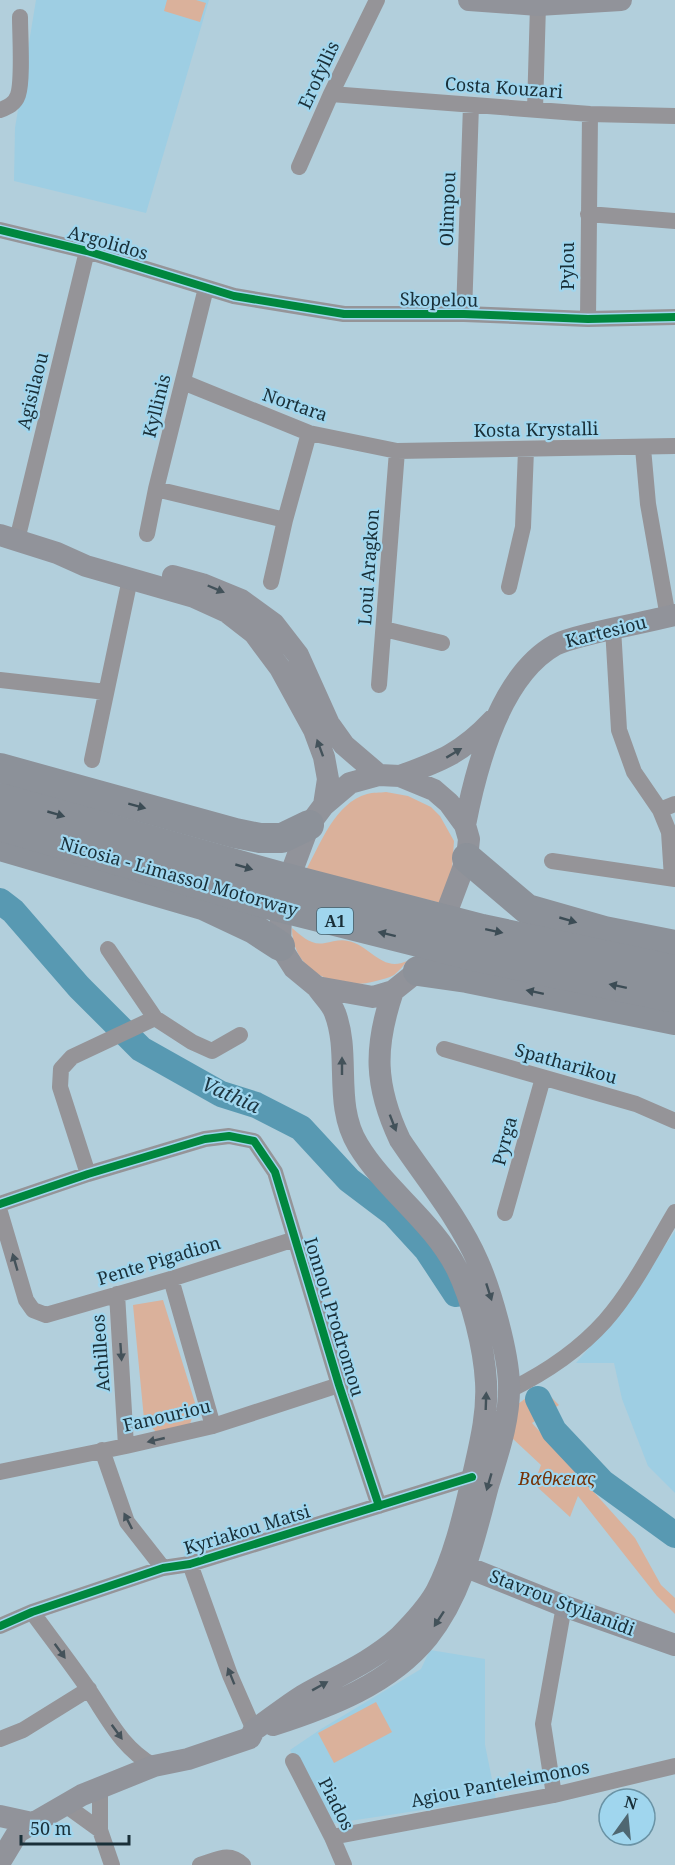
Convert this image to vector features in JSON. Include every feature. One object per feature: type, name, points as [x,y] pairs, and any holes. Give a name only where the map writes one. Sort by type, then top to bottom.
[{"type":"highway","points":[[0,768],[260,838],[282,838],[317,815]]},
{"type":"highway","name":"Nicosia - Limassol Motorway","points":[[0,798],[278,876],[482,929],[675,970]]},
{"type":"highway","name":"Nicosia - Limassol Motorway","points":[[0,826],[271,904],[474,956],[675,998]]},
{"type":"highway","points":[[0,846],[203,905],[254,929],[280,946]]},
{"type":"highway","points":[[467,858],[527,909],[604,930],[675,945]]},
{"type":"highway","points":[[418,971],[467,978],[675,1020]]},
{"type":"main road","points":[[469,0],[538,5],[621,0]]},
{"type":"main road","points":[[0,1862],[18,1832],[64,1804],[161,1764],[207,1741],[243,1729],[254,1730],[317,1711],[366,1688],[400,1664],[428,1637],[453,1598],[460,1528],[484,1431],[486,1383],[484,1356],[467,1294],[456,1267],[425,1223],[370,1163],[356,1143],[346,1116],[342,1048],[335,1011],[316,987],[294,968],[280,946],[281,913],[293,868],[317,815],[328,779],[324,757],[314,730],[280,668],[254,633],[227,612],[194,597],[86,566],[57,553],[9,538]]},
{"type":"main road","points":[[57,553],[87,556],[202,584],[241,600],[274,624],[298,655],[329,724],[345,745],[390,775],[434,790],[449,803],[465,825],[469,838],[467,858],[432,951],[418,971],[393,991],[374,997],[316,987]]},
{"type":"main road","name":"Kartesiou","points":[[465,825],[478,769],[499,714],[522,674],[537,657],[557,644],[614,628],[672,616]]},
{"type":"main road","name":"Kartesiou","points":[[390,775],[439,762],[457,752],[482,732],[499,714]]},
{"type":"main road","points":[[317,815],[350,783],[390,775]]},
{"type":"main road","points":[[393,991],[384,1017],[380,1040],[379,1067],[382,1091],[400,1140],[463,1234],[478,1261],[491,1296],[504,1356],[508,1391],[507,1413],[501,1443],[458,1564]]},
{"type":"main road","name":"Stavrou Stylianidi","points":[[458,1564],[564,1606],[675,1645]]},
{"type":"main road","points":[[0,1816],[32,1823]]},
{"type":"street","name":"Erofyllis","points":[[298,166],[377,0]]},
{"type":"street","points":[[535,109],[538,5]]},
{"type":"street","points":[[0,110],[10,107],[18,97],[20,16]]},
{"type":"street","name":"Costa Kouzari","points":[[331,94],[590,114],[675,116]]},
{"type":"street","name":"Olimpou","points":[[464,314],[471,105]]},
{"type":"street","name":"Pylou","points":[[588,319],[590,114]]},
{"type":"street","points":[[588,214],[675,221]]},
{"type":"street","name":"Argolidos","points":[[0,230],[87,251],[206,288]]},
{"type":"street","name":"Agisilaou","points":[[9,538],[87,251]]},
{"type":"street","name":"Skopelou","points":[[206,288],[234,296],[344,314],[464,314],[588,319],[675,317]]},
{"type":"street","name":"Kyllinis","points":[[147,534],[206,288]]},
{"type":"street","name":"Nortara","points":[[183,382],[309,433],[398,451]]},
{"type":"street","points":[[271,582],[309,433]]},
{"type":"street","name":"Kosta Krystalli","points":[[398,451],[675,446]]},
{"type":"street","points":[[643,448],[648,504],[672,616]]},
{"type":"street","points":[[509,587],[523,527],[525,450]]},
{"type":"street","name":"Loui Aragkon","points":[[379,685],[398,451]]},
{"type":"street","points":[[156,489],[285,520]]},
{"type":"street","points":[[92,760],[130,579]]},
{"type":"street","points":[[552,861],[674,878],[667,807],[634,772],[618,730],[614,628]]},
{"type":"street","points":[[384,629],[442,643]]},
{"type":"street","points":[[0,680],[106,692]]},
{"type":"street","points":[[108,949],[155,1018],[192,1042],[212,1051],[240,1035]]},
{"type":"street","points":[[0,1204],[88,1174],[60,1087],[61,1069],[72,1057],[155,1018]]},
{"type":"street","name":"Spatharikou","points":[[444,1049],[636,1104],[675,1121]]},
{"type":"street","name":"Pyrga","points":[[505,1213],[543,1078]]},
{"type":"street","name":"Ionnou Prodromou","points":[[88,1174],[205,1139],[229,1137],[254,1142],[275,1172],[339,1385],[379,1506]]},
{"type":"street","name":"Pente Pigadion","points":[[0,1212],[26,1300],[33,1310],[46,1315],[171,1279],[295,1239]]},
{"type":"street","points":[[508,1391],[528,1381],[568,1354],[604,1322],[625,1294],[675,1212]]},
{"type":"street","points":[[171,1279],[213,1426]]},
{"type":"street","name":"Achilleos","points":[[117,1294],[126,1446]]},
{"type":"street","name":"Fanouriou","points":[[0,1472],[213,1426],[339,1385]]},
{"type":"street","points":[[102,1450],[127,1522],[163,1569]]},
{"type":"street","name":"Kyriakou Matsi","points":[[0,1626],[32,1612],[163,1569],[190,1564],[472,1477]]},
{"type":"street","points":[[190,1564],[230,1675],[254,1730]]},
{"type":"street","points":[[554,1795],[543,1724],[564,1606]]},
{"type":"street","points":[[32,1612],[118,1734],[138,1757],[161,1764]]},
{"type":"street","points":[[0,1739],[23,1730],[88,1689]]},
{"type":"street","name":"Piados","points":[[293,1761],[344,1865]]},
{"type":"street","name":"Agiou Panteleimonos","points":[[332,1837],[554,1795],[675,1767]]},
{"type":"street","points":[[100,1788],[99,1830],[112,1865]]},
{"type":"street","points":[[64,1804],[99,1830]]},
{"type":"street","points":[[200,1865],[226,1857],[236,1858],[243,1865]]},
{"type":"shaded area","points":[[36,0],[209,0],[146,213],[14,181],[15,128]]},
{"type":"shaded area","points":[[675,1231],[675,1493],[648,1466],[622,1399],[614,1363],[576,1363],[622,1309]]},
{"type":"shaded area","points":[[430,1650],[485,1659],[485,1745],[496,1799],[329,1824],[290,1750],[421,1669]]},
{"type":"green space","points":[[167,0],[196,0],[206,3],[200,22],[164,11]]},
{"type":"green space","points":[[386,792],[408,796],[431,807],[440,816],[454,841],[451,885],[441,903],[306,870],[323,836],[346,806],[367,794]]},
{"type":"green space","points":[[292,928],[307,940],[315,943],[348,941],[383,961],[398,964],[407,961],[388,978],[361,984],[333,981],[309,967],[300,956],[294,943]]},
{"type":"green space","points":[[163,1300],[196,1406],[190,1424],[158,1434],[144,1419],[133,1305]]},
{"type":"green space","name":"Βαθκειας","points":[[541,1387],[559,1405],[532,1423],[635,1538],[661,1585],[675,1598],[675,1614],[657,1596],[578,1496],[570,1517],[534,1484],[541,1465],[512,1438],[518,1404]]},
{"type":"green space","points":[[376,1702],[392,1732],[334,1763],[318,1733]]},
{"type":"waterway","name":"Vathia","points":[[0,901],[13,911],[79,987],[141,1049],[221,1094],[256,1105],[301,1128],[349,1180],[394,1214],[427,1250],[456,1294]]},
{"type":"waterway","name":"Vathia","points":[[538,1399],[554,1431],[602,1482],[675,1535]]},
{"type":"cycle path","points":[[0,230],[87,251],[234,296],[344,314],[464,314],[588,319],[675,317]]},
{"type":"cycle path","points":[[0,1204],[88,1174],[205,1139],[229,1136],[254,1141],[275,1172],[339,1385],[379,1506]]},
{"type":"cycle path","points":[[0,1626],[32,1612],[163,1568],[190,1564],[472,1477]]}]
